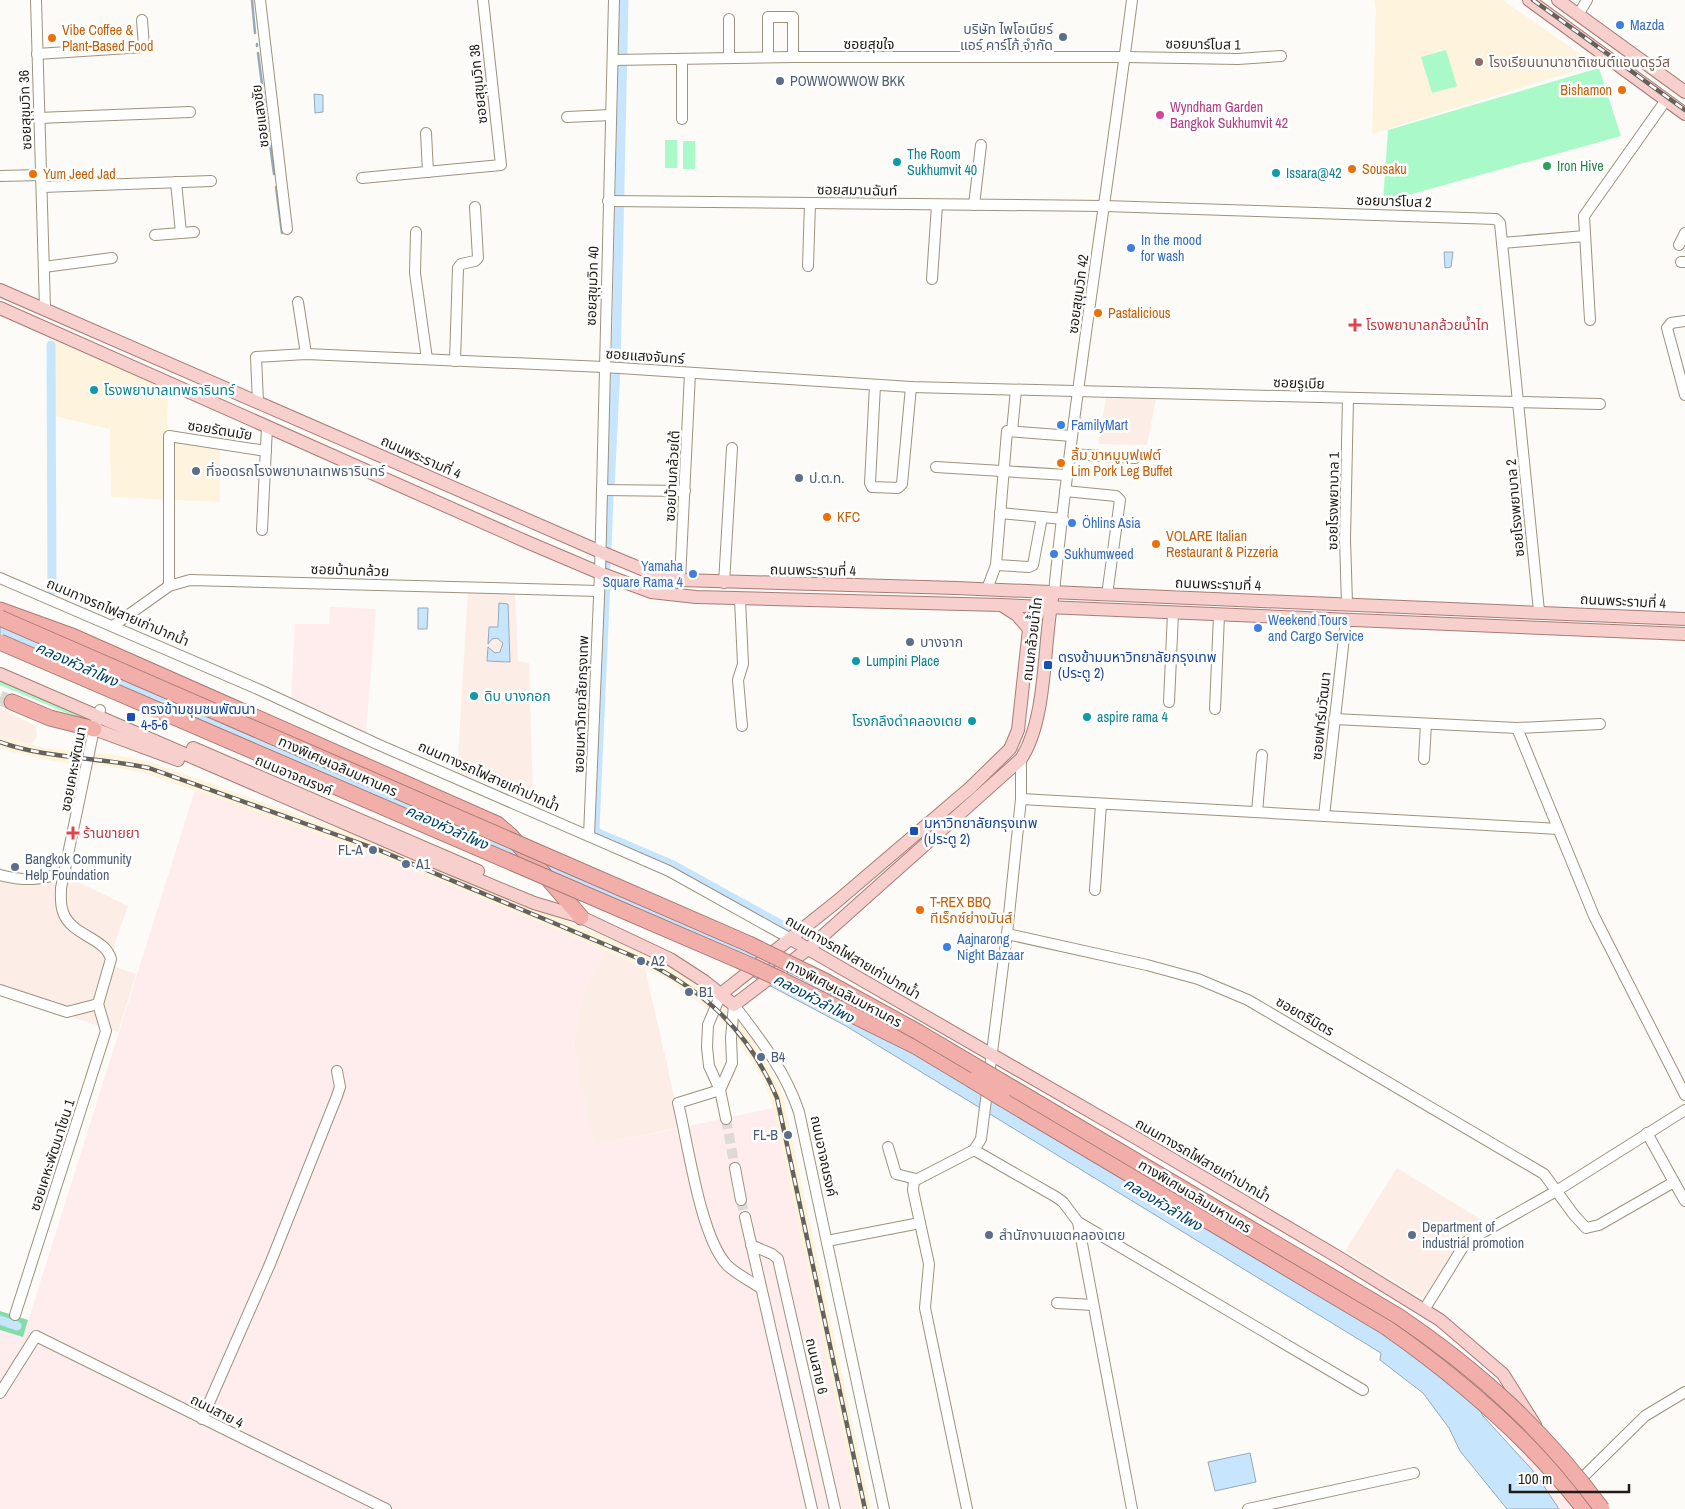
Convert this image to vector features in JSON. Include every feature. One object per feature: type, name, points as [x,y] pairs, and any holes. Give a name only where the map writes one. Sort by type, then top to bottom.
[{"type":"highway","points":[[0,610],[72,636],[497,824],[511,836],[578,916]]},
{"type":"highway","name":"ทางพิเศษเฉลิมมหานคร","points":[[0,618],[748,944],[825,981],[918,1032],[1389,1311],[1434,1341],[1465,1364],[1529,1421],[1561,1456],[1602,1509]]},
{"type":"highway","name":"ทางพิเศษเฉลิมมหานคร","points":[[0,642],[752,966],[917,1047],[1386,1327],[1455,1377],[1487,1405],[1551,1469],[1585,1509]]},
{"type":"highway","points":[[12,702],[50,718],[97,719]]},
{"type":"main road","points":[[1529,0],[1685,114]]},
{"type":"main road","points":[[1558,0],[1685,92]]},
{"type":"main road","name":"ถนนพระรามที่ 4","points":[[0,290],[600,552],[649,572],[680,580],[724,583],[987,589],[1539,611],[1685,619]]},
{"type":"main road","points":[[0,308],[600,573],[651,592],[740,599],[1002,605],[1685,634]]},
{"type":"main road","points":[[258,402],[267,427]]},
{"type":"main road","name":"ถนนกล้วยน้ำไท","points":[[724,992],[791,939],[970,788],[1010,750],[1018,730],[1029,629],[1046,607],[1054,592]]},
{"type":"main road","points":[[1346,620],[1347,604]]},
{"type":"main road","points":[[1002,605],[1017,615],[1029,629]]},
{"type":"main road","name":"ถนนกล้วยน้ำไท","points":[[738,1001],[808,949],[1021,759],[1030,745],[1038,716],[1046,607]]},
{"type":"main road","name":"ถนนอาจณรงค์","points":[[0,666],[97,719],[302,795],[553,903],[670,959],[738,1001]]},
{"type":"main road","name":"ถนนอาจณรงค์","points":[[0,674],[230,779],[271,791],[534,903],[578,916]]},
{"type":"main road","points":[[1010,750],[1021,759]]},
{"type":"main road","name":"ถนนทางรถไฟสายเก่าปากน้ำ","points":[[791,939],[991,1059],[1440,1320],[1503,1374],[1556,1462],[1574,1486],[1585,1509]]},
{"type":"street","name":"ซอยสุขุมวิท 36","points":[[36,0],[45,309]]},
{"type":"street","name":"ซอยแสงชัย","points":[[260,0],[287,229]]},
{"type":"street","name":"ซอยสุขุมวิท 38","points":[[428,172],[501,164],[483,0]]},
{"type":"street","name":"ซอยสุขุมวิท 40","points":[[600,573],[604,367],[615,201],[611,115],[619,60],[614,0]]},
{"type":"street","name":"ซอยสุขุมวิท 42","points":[[1054,592],[1072,436],[1132,0]]},
{"type":"street","points":[[1578,15],[1587,0]]},
{"type":"street","points":[[768,57],[768,18],[793,18],[793,57]]},
{"type":"street","points":[[729,19],[729,58]]},
{"type":"street","points":[[37,54],[144,47],[142,20]]},
{"type":"street","name":"ซอยบาร์โบส 1","points":[[1124,57],[1238,59],[1281,56]]},
{"type":"street","name":"ซอยสุขใจ","points":[[619,60],[768,57],[1124,57]]},
{"type":"street","points":[[682,59],[682,119]]},
{"type":"street","points":[[1590,320],[1585,236],[1586,212],[1666,100]]},
{"type":"street","points":[[38,118],[190,112]]},
{"type":"street","points":[[567,117],[611,115]]},
{"type":"street","points":[[362,178],[428,172],[426,133]]},
{"type":"street","points":[[974,205],[982,145]]},
{"type":"street","points":[[0,176],[42,175]]},
{"type":"street","points":[[42,187],[211,181]]},
{"type":"street","points":[[176,182],[181,233]]},
{"type":"street","name":"ซอยสมานฉันท์","points":[[615,201],[1105,206]]},
{"type":"street","points":[[808,266],[810,204]]},
{"type":"street","points":[[932,279],[937,205]]},
{"type":"street","name":"ซอยบาร์โบส 2","points":[[1105,206],[1496,219],[1500,223],[1519,401]]},
{"type":"street","points":[[455,361],[458,268],[461,264],[475,262],[478,258],[475,207]]},
{"type":"street","points":[[155,235],[194,232]]},
{"type":"street","points":[[416,232],[416,273],[427,359]]},
{"type":"street","points":[[1678,245],[1685,233]]},
{"type":"street","points":[[1502,243],[1585,236]]},
{"type":"street","points":[[44,268],[112,258]]},
{"type":"street","points":[[298,302],[306,354]]},
{"type":"street","points":[[1685,321],[1672,323],[1667,328],[1685,395]]},
{"type":"street","name":"ซอยแสงจันทร์","points":[[258,402],[256,357],[306,354],[604,367],[911,387],[1078,392]]},
{"type":"street","name":"ซอยบ้านกล้วยใต้","points":[[680,580],[690,373]]},
{"type":"street","points":[[875,385],[870,483],[872,487],[901,487],[911,387]]},
{"type":"street","points":[[1012,431],[1016,390]]},
{"type":"street","name":"ซอยรูเบีย","points":[[1078,392],[1600,404]]},
{"type":"street","name":"ซอยโรงพยาบาล 1","points":[[1347,604],[1345,539],[1348,398]]},
{"type":"street","name":"ซอยโรงพยาบาล 2","points":[[1519,401],[1539,611]]},
{"type":"street","name":"ซอยรัตนมัย","points":[[262,530],[267,427]]},
{"type":"street","points":[[987,589],[996,565],[1007,431],[1072,436]]},
{"type":"street","name":"ซอยรัตนมัย","points":[[169,586],[169,436],[266,451]]},
{"type":"street","points":[[724,583],[732,448]]},
{"type":"street","points":[[1070,454],[1135,458]]},
{"type":"street","points":[[936,467],[1067,475]]},
{"type":"street","points":[[602,490],[685,491]]},
{"type":"street","points":[[1065,491],[1116,496],[1120,500],[1107,595]]},
{"type":"street","points":[[1000,513],[1063,519]]},
{"type":"street","points":[[996,565],[1029,567],[1032,565],[1042,517]]},
{"type":"street","name":"ซอยมหาวิทยาลัยกรุงเทพ","points":[[589,836],[600,573]]},
{"type":"street","name":"ถนนทางรถไฟสายเก่าปากน้ำ","points":[[0,578],[669,871],[791,939]]},
{"type":"street","name":"ซอยบ้านกล้วย","points":[[113,626],[169,586],[190,580],[599,591]]},
{"type":"street","points":[[740,599],[743,664],[738,680],[742,726]]},
{"type":"street","points":[[1169,702],[1173,613]]},
{"type":"street","points":[[1215,709],[1219,615]]},
{"type":"street","name":"ซอยฟาร์มวัฒนา","points":[[1324,816],[1346,620]]},
{"type":"street","name":"ซอยเคหะพัฒนา","points":[[97,719],[61,888],[62,912],[68,922],[82,935],[104,947],[110,959],[98,1004]]},
{"type":"street","points":[[1334,719],[1518,728],[1600,724]]},
{"type":"street","points":[[1424,759],[1426,724]]},
{"type":"street","points":[[1518,728],[1594,916],[1685,1095]]},
{"type":"street","points":[[1257,812],[1262,755]]},
{"type":"street","points":[[888,1147],[896,1174],[916,1179],[957,1161],[974,1150],[981,1139],[985,1122],[991,1059],[1008,934],[1021,800],[1021,759]]},
{"type":"street","points":[[1021,800],[1558,829]]},
{"type":"street","points":[[1095,890],[1101,804]]},
{"type":"street","points":[[0,875],[20,880],[38,880],[66,871]]},
{"type":"street","name":"ซอยตรีมิตร","points":[[1008,934],[1156,967],[1198,979],[1248,1000],[1544,1174],[1558,1190],[1583,1227],[1590,1229],[1674,1182]]},
{"type":"street","points":[[0,990],[67,1012],[98,1004]]},
{"type":"street","points":[[724,992],[708,1025],[707,1047],[709,1066],[720,1090],[726,1119]]},
{"type":"street","points":[[738,1001],[730,1038],[732,1063],[720,1090],[678,1103],[702,1208],[717,1250],[729,1267],[759,1287]]},
{"type":"street","name":"ถนนอาจณรงค์","points":[[738,1001],[770,1051],[793,1093],[799,1112],[884,1509]]},
{"type":"street","name":"ซอยเคหะพัฒนาโซน 1","points":[[16,1315],[106,1031],[98,1004]]},
{"type":"street","points":[[202,1419],[270,1264],[337,1096],[340,1087],[337,1070]]},
{"type":"street","points":[[1424,1310],[1466,1242],[1558,1190],[1685,1110]]},
{"type":"street","points":[[1647,1134],[1685,1201]]},
{"type":"street","points":[[974,1150],[1056,1197],[1078,1222],[1363,1390]]},
{"type":"street","points":[[735,1168],[741,1200]]},
{"type":"street","points":[[916,1179],[913,1190],[929,1264],[925,1308],[968,1509]]},
{"type":"street","points":[[745,1217],[759,1287],[812,1509]]},
{"type":"street","points":[[1078,1222],[1092,1305],[1132,1509]]},
{"type":"street","points":[[827,1241],[920,1223]]},
{"type":"street","name":"ถนนสาย 6","points":[[751,1245],[772,1254],[778,1259],[835,1509]]},
{"type":"street","points":[[1058,1303],[1092,1305]]},
{"type":"street","name":"ถนนสาย 4","points":[[0,1393],[36,1336],[386,1509]]},
{"type":"street","points":[[1574,1486],[1645,1416],[1684,1395]]},
{"type":"street","points":[[1248,1509],[1414,1473]]},
{"type":"shaded area","name":"โรงเรียนนานาชาติเซนต์แอนดรูว์ส","points":[[1374,0],[1503,0],[1584,57],[1584,68],[1372,134],[1376,11]]},
{"type":"shaded area","points":[[54,340],[168,390],[167,430],[220,440],[220,502],[111,497],[110,429],[54,416]]},
{"type":"shaded area","points":[[1106,398],[1156,399],[1147,445],[1098,444]]},
{"type":"shaded area","name":"ดิบ บางกอก","points":[[468,590],[515,592],[518,661],[529,663],[533,801],[457,772]]},
{"type":"shaded area","points":[[330,607],[376,609],[366,732],[291,700],[295,624],[329,624]]},
{"type":"shaded area","points":[[0,708],[36,726],[37,735],[33,743],[29,744],[0,736]]},
{"type":"shaded area","points":[[0,736],[45,748],[115,755],[150,762],[381,844],[638,951],[676,970],[736,1018],[752,1039],[774,1076],[783,1096],[871,1509],[859,1509],[771,1100],[764,1081],[727,1026],[670,980],[633,962],[377,855],[147,774],[113,767],[58,762],[11,752],[0,748]]},
{"type":"shaded area","points":[[195,790],[377,855],[605,950],[586,987],[573,1043],[594,1146],[773,1108],[859,1509],[0,1509],[0,1330],[23,1337]]},
{"type":"shaded area","points":[[0,867],[24,877],[57,872],[128,906],[113,948],[116,967],[136,974],[118,1032],[0,994]]},
{"type":"shaded area","points":[[605,950],[645,968],[681,1127],[594,1146],[573,1043],[586,987]]},
{"type":"shaded area","name":"Department of industrial promotion","points":[[1397,1168],[1480,1219],[1428,1302],[1345,1251]]},
{"type":"shaded area","points":[[1525,1451],[1572,1509],[1559,1509],[1536,1474],[1487,1485]]},
{"type":"green space","points":[[1446,50],[1457,86],[1432,93],[1421,57]]},
{"type":"green space","points":[[1599,68],[1621,136],[1383,202],[1388,130]]},
{"type":"green space","points":[[665,140],[677,140],[677,168],[665,168]]},
{"type":"green space","points":[[683,141],[695,141],[695,169],[683,169]]},
{"type":"green space","points":[[0,678],[91,720],[88,722],[0,685]]},
{"type":"green space","points":[[0,1311],[28,1320],[23,1337],[0,1330]]},
{"type":"water","points":[[314,94],[323,95],[323,112],[315,113]]},
{"type":"water","points":[[1444,252],[1453,252],[1451,267],[1445,268]]},
{"type":"water","points":[[499,603],[508,604],[510,662],[487,661],[488,647],[495,653],[500,652],[503,643],[497,638],[492,639],[488,644],[489,627],[498,627]]},
{"type":"water","name":"คลองหัวลำโพง","points":[[0,608],[772,948],[1402,1317],[1468,1387],[1483,1416],[1536,1474],[1559,1509],[1507,1509],[1460,1451],[1449,1428],[1423,1393],[1380,1360],[1381,1353],[846,1026],[731,965],[121,702],[0,642]]},
{"type":"water","points":[[418,608],[428,608],[427,629],[418,629]]},
{"type":"water","points":[[1250,1453],[1256,1482],[1215,1491],[1208,1462]]},
{"type":"waterway","points":[[252,0],[255,33]]},
{"type":"waterway","points":[[610,488],[616,367],[624,0]]},
{"type":"waterway","points":[[258,53],[268,131]]},
{"type":"waterway","points":[[270,144],[274,174]]},
{"type":"waterway","points":[[276,187],[282,233]]},
{"type":"waterway","points":[[51,345],[52,591]]},
{"type":"waterway","points":[[607,549],[609,498]]},
{"type":"waterway","points":[[606,580],[595,829],[598,833],[673,865],[789,929]]},
{"type":"waterway","points":[[0,1320],[17,1326]]},
{"type":"tunnel","points":[[0,698],[12,702]]},
{"type":"tunnel","points":[[726,1119],[735,1168]]},
{"type":"tunnel","points":[[741,1200],[745,1217]]},
{"type":"railway","points":[[1533,0],[1685,110]]},
{"type":"railway","points":[[0,742],[36,752],[149,768],[379,850],[635,957],[681,982],[702,997],[737,1031],[752,1051],[777,1098],[865,1509]]},
{"type":"place","name":"Mazda","points":[[1620,25]]},
{"type":"place","name":"บริษัท ไพโอเนียร์ แอร์ คาร์โก้ จำกัด","points":[[1063,37]]},
{"type":"place","name":"Vibe Coffee & Plant-Based Food","points":[[52,38]]},
{"type":"place","name":"โรงเรียนนานาชาติเซนต์แอนดรูว์ส","points":[[1479,62]]},
{"type":"place","name":"POWWOWWOW BKK","points":[[780,81]]},
{"type":"place","name":"Bishamon","points":[[1622,90]]},
{"type":"place","name":"Wyndham Garden Bangkok Sukhumvit 42","points":[[1160,115]]},
{"type":"place","name":"The Room Sukhumvit 40","points":[[897,162]]},
{"type":"place","name":"Iron Hive","points":[[1547,166]]},
{"type":"place","name":"Sousaku","points":[[1352,169]]},
{"type":"place","name":"Issara@42","points":[[1276,173]]},
{"type":"place","name":"Yum Jeed Jad","points":[[33,174]]},
{"type":"place","name":"In the mood for wash","points":[[1131,248]]},
{"type":"place","name":"Pastalicious","points":[[1098,313]]},
{"type":"place","name":"โรงพยาบาลกล้วยน้ำไท","points":[[1355,325]]},
{"type":"place","name":"โรงพยาบาลเทพธารินทร์","points":[[94,390]]},
{"type":"place","name":"FamilyMart","points":[[1061,425]]},
{"type":"place","name":"ลิ้ม ขาหมูบุฟเฟต์ Lim Pork Leg Buffet","points":[[1061,463]]},
{"type":"place","name":"ที่จอดรถโรงพยาบาลเทพธารินทร์","points":[[196,471]]},
{"type":"place","name":"ป.ต.ท.","points":[[799,478]]},
{"type":"place","name":"KFC","points":[[827,517]]},
{"type":"place","name":"Öhlins Asia","points":[[1072,523]]},
{"type":"place","name":"VOLARE Italian Restaurant & Pizzeria","points":[[1156,544]]},
{"type":"place","name":"Sukhumweed","points":[[1054,554]]},
{"type":"place","name":"Yamaha Square Rama 4","points":[[693,574]]},
{"type":"place","name":"Weekend Tours and Cargo Service","points":[[1258,628]]},
{"type":"place","name":"บางจาก","points":[[910,642]]},
{"type":"place","name":"Lumpini Place","points":[[856,661]]},
{"type":"place","name":"ตรงข้ามมหาวิทยาลัยกรุงเทพ (ประตู 2)","points":[[1048,665]]},
{"type":"place","name":"ดิบ บางกอก","points":[[474,696]]},
{"type":"place","name":"ตรงข้ามชุมชนพัฒนา 4-5-6","points":[[131,717]]},
{"type":"place","name":"aspire rama 4","points":[[1087,717]]},
{"type":"place","name":"โรงกลึงดำคลองเตย","points":[[972,721]]},
{"type":"place","name":"มหาวิทยาลัยกรุงเทพ (ประตู 2)","points":[[914,831]]},
{"type":"place","name":"ร้านขายยา","points":[[73,833]]},
{"type":"place","name":"FL-A","points":[[373,850]]},
{"type":"place","name":"A1","points":[[406,864]]},
{"type":"place","name":"Bangkok Community Help Foundation","points":[[15,867]]},
{"type":"place","name":"T-REX BBQ ทีเร็กซ์ย่างมันส์","points":[[920,910]]},
{"type":"place","name":"Aajnarong Night Bazaar","points":[[947,947]]},
{"type":"place","name":"A2","points":[[641,961]]},
{"type":"place","name":"B1","points":[[689,992]]},
{"type":"place","name":"B4","points":[[761,1057]]},
{"type":"place","name":"FL-B","points":[[788,1135]]},
{"type":"place","name":"สำนักงานเขตคลองเตย","points":[[989,1235]]},
{"type":"place","name":"Department of industrial promotion","points":[[1412,1235]]}]
